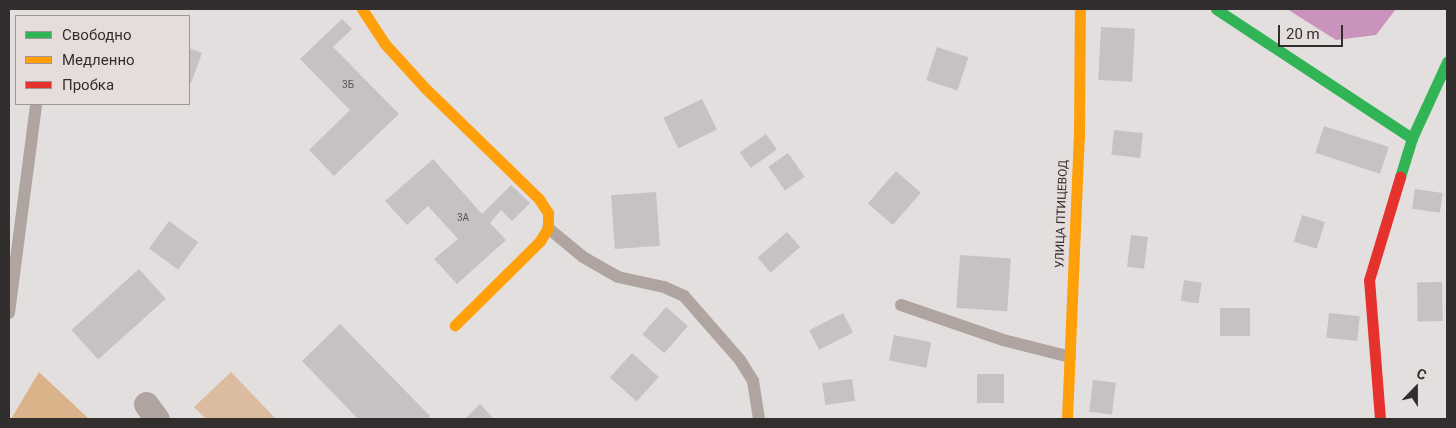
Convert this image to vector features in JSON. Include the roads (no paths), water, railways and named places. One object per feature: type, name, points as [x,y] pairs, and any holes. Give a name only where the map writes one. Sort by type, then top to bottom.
[{"type":"street","points":[[362,9],[385,44],[425,88],[539,199],[548,213],[548,228],[540,241],[455,325]]},
{"type":"street","name":"УЛИЦА ПТИЦЕВОД","points":[[1068,419],[1079,137],[1080,9]]},
{"type":"street","points":[[1216,9],[1412,138]]},
{"type":"street","points":[[1380,419],[1369,280],[1412,138],[1447,62]]},
{"type":"lane","points":[[9,313],[36,105]]},
{"type":"lane","points":[[548,228],[582,257],[618,278],[664,286],[684,296],[740,360],[753,381],[759,419]]},
{"type":"lane","points":[[901,305],[1003,340],[1070,357]]}]
